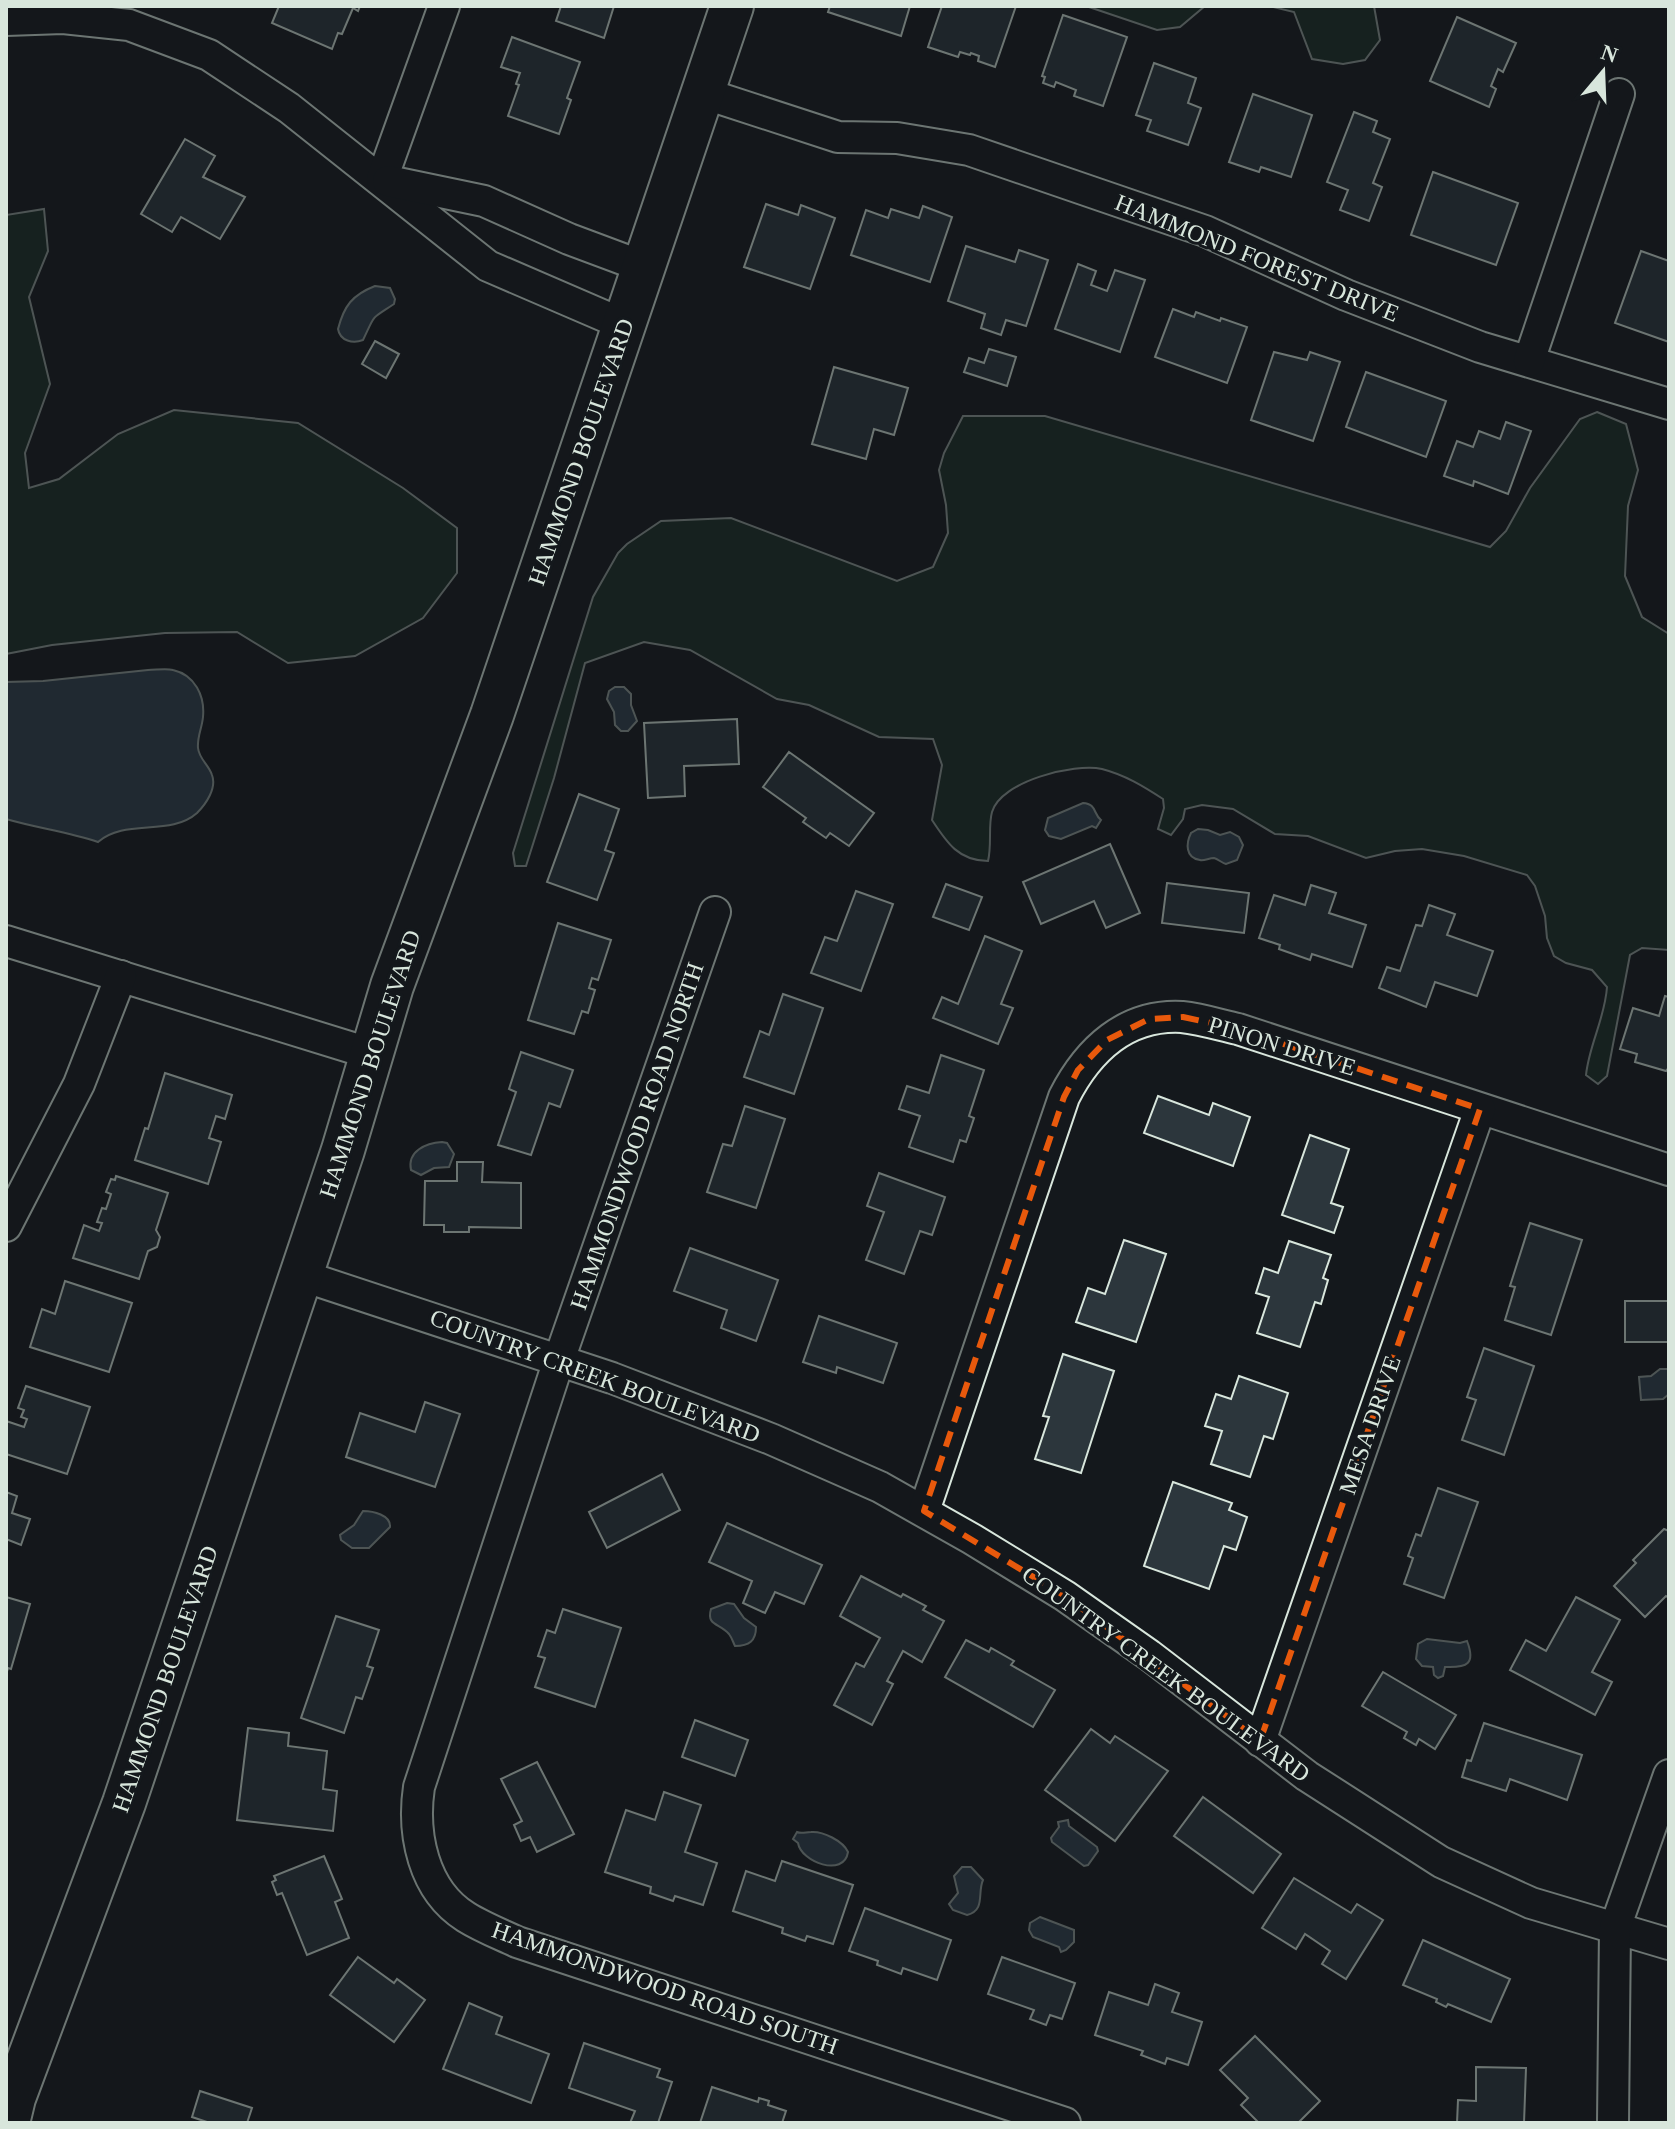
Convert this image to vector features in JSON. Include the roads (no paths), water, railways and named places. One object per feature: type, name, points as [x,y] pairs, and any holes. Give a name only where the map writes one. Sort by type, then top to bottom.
[{"type":"street","points":[[382,179],[444,6]]},
{"type":"street","name":"HAMMOND BOULEVARD","points":[[8,2123],[14,2098],[124,1803],[343,1150],[392,986],[492,715],[732,6]]},
{"type":"street","points":[[6,20],[63,18],[129,25],[209,55],[289,108],[488,266],[625,325]]},
{"type":"street","name":"HAMMOND FOREST DRIVE","points":[[703,93],[838,137],[897,138],[969,150],[1205,231],[1346,295],[1480,347],[1669,404]]},
{"type":"street","points":[[1529,361],[1619,94]]},
{"type":"street","points":[[382,179],[484,201],[569,239],[644,267]]},
{"type":"street","name":"HAMMONDWOOD ROAD NORTH","points":[[559,1360],[715,912]]},
{"type":"street","points":[[6,941],[372,1054]]},
{"type":"street","points":[[6,1226],[79,1084],[121,976]]},
{"type":"street","name":"PINON DRIVE","points":[[924,1511],[1064,1097],[1078,1070],[1107,1040],[1149,1019],[1183,1017],[1238,1029],[1669,1170]]},
{"type":"street","name":"MESA DRIVE","points":[[1260,1741],[1480,1109]]},
{"type":"street","name":"COUNTRY CREEK BOULEVARD","points":[[300,1275],[559,1360],[771,1439],[880,1487],[1065,1596],[1149,1655],[1307,1776],[1441,1862],[1505,1893],[1669,1944]]},
{"type":"street","name":"HAMMONDWOOD ROAD SOUTH","points":[[559,1360],[419,1787],[416,1806],[418,1843],[429,1874],[451,1904],[465,1916],[517,1942],[1065,2123]]},
{"type":"street","points":[[1613,2123],[1615,1928],[1669,1775]]},
{"type":"water","points":[[375,286],[390,288],[394,304],[374,318],[363,340],[355,342],[344,339],[338,329],[346,308],[360,293]]},
{"type":"water","points":[[167,669],[181,673],[193,682],[200,694],[203,717],[198,748],[211,771],[213,785],[197,813],[174,824],[121,831],[98,842],[6,819],[6,682]]},
{"type":"water","points":[[624,687],[631,694],[637,721],[628,731],[621,731],[615,725],[614,712],[607,699],[609,691]]},
{"type":"water","points":[[1083,803],[1093,807],[1101,820],[1096,828],[1092,826],[1061,839],[1049,836],[1045,830],[1048,818]]},
{"type":"water","points":[[1198,829],[1220,835],[1230,832],[1239,837],[1243,845],[1237,860],[1226,864],[1214,858],[1195,859],[1189,853],[1188,841],[1191,833]]},
{"type":"water","points":[[447,1143],[454,1154],[449,1167],[434,1168],[421,1175],[411,1170],[412,1158],[419,1149]]},
{"type":"water","points":[[1660,1369],[1669,1369],[1669,1394],[1663,1399],[1641,1400],[1639,1377],[1651,1376]]},
{"type":"water","points":[[363,1511],[385,1517],[390,1527],[369,1548],[352,1548],[341,1540],[340,1535],[354,1525]]},
{"type":"water","points":[[727,1603],[734,1604],[744,1618],[756,1627],[755,1636],[748,1644],[735,1646],[729,1634],[710,1619],[711,1609]]},
{"type":"water","points":[[1427,1639],[1467,1641],[1470,1660],[1459,1667],[1445,1667],[1443,1676],[1438,1678],[1434,1675],[1433,1667],[1422,1666],[1416,1659],[1418,1644]]},
{"type":"water","points":[[1068,1820],[1069,1826],[1097,1847],[1098,1851],[1088,1865],[1084,1866],[1052,1842],[1058,1822]]},
{"type":"water","points":[[797,1832],[816,1832],[832,1838],[848,1852],[845,1860],[831,1866],[814,1861],[793,1839]]},
{"type":"water","points":[[962,1867],[971,1867],[983,1880],[979,1905],[967,1915],[953,1910],[949,1904],[958,1893],[954,1876]]},
{"type":"water","points":[[1040,1917],[1074,1930],[1074,1942],[1061,1952],[1059,1947],[1033,1937],[1029,1930],[1030,1923]]}]
